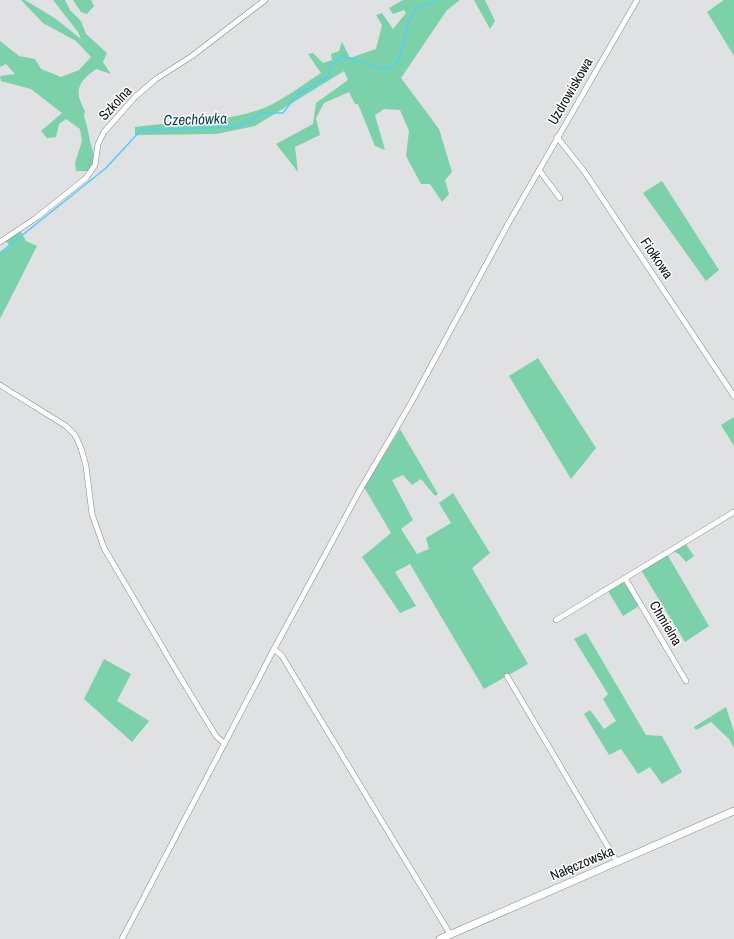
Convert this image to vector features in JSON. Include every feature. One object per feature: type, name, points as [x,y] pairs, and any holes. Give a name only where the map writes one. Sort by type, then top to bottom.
[{"type":"main road","name":"Nałęczowska","points":[[440,939],[734,811]]},
{"type":"street","name":"Szkolna","points":[[2,240],[36,218],[86,178],[95,165],[98,144],[104,132],[135,97],[156,79],[192,56],[265,0]]},
{"type":"street","name":"Uzdrowiskowa","points":[[122,939],[274,649],[359,493],[411,403],[472,288],[557,137],[637,0]]},
{"type":"street","name":"Fiołkowa","points":[[557,137],[588,177],[734,396]]},
{"type":"street","points":[[539,170],[560,198]]},
{"type":"street","points":[[0,385],[66,426],[75,435],[81,448],[86,466],[92,514],[104,548],[216,736],[225,744]]},
{"type":"street","points":[[556,620],[734,512]]},
{"type":"street","name":"Chmielna","points":[[625,578],[686,681]]},
{"type":"street","points":[[274,649],[282,656],[450,934]]},
{"type":"street","points":[[507,676],[617,862]]},
{"type":"green space","points":[[21,0],[25,0],[56,19],[81,39],[78,32],[53,0],[65,0],[70,10],[81,21],[86,34],[107,53],[103,62],[111,74],[96,69],[81,83],[79,88],[79,98],[85,111],[84,116],[94,156],[89,171],[76,171],[75,163],[82,141],[80,129],[66,119],[59,124],[56,137],[47,138],[41,131],[62,113],[31,89],[1,81],[0,76],[15,74],[6,64],[0,67],[0,41],[19,56],[35,59],[41,69],[61,77],[79,70],[91,57],[76,41],[43,23]]},
{"type":"green space","points":[[73,0],[91,0],[94,6],[87,14],[81,12]]},
{"type":"green space","points":[[403,0],[460,0],[447,10],[401,78],[439,129],[452,172],[445,180],[449,194],[442,202],[430,184],[421,184],[406,156],[409,131],[400,110],[384,109],[375,115],[385,150],[375,146],[358,104],[355,104],[349,92],[324,103],[316,118],[320,135],[295,147],[298,172],[276,144],[313,124],[316,103],[348,80],[344,71],[255,126],[216,134],[135,135],[135,127],[232,117],[271,105],[321,73],[308,54],[313,53],[323,63],[332,60],[331,54],[339,51],[342,42],[350,58],[376,49],[382,25],[376,15],[382,13],[393,29],[406,13],[404,10],[393,14],[389,8]]},
{"type":"green space","points":[[474,0],[485,0],[495,21],[490,29]]},
{"type":"green space","points":[[724,0],[734,0],[734,56],[707,12]]},
{"type":"green space","points":[[662,181],[719,270],[706,281],[643,193]]},
{"type":"green space","points":[[20,230],[26,241],[37,246],[0,319],[0,253],[10,246],[5,240]]},
{"type":"green space","points":[[538,358],[596,448],[571,479],[509,376]]},
{"type":"green space","points":[[734,417],[734,446],[721,425]]},
{"type":"green space","points":[[400,429],[438,494],[435,496],[421,479],[412,485],[403,475],[392,480],[413,520],[401,529],[417,554],[429,549],[426,538],[451,523],[439,503],[453,493],[490,553],[472,568],[528,664],[484,689],[410,564],[395,572],[416,606],[400,613],[362,557],[391,533],[364,487]]},
{"type":"green space","points":[[685,543],[694,556],[686,562],[679,554],[672,551]]},
{"type":"green space","points":[[667,554],[709,626],[685,642],[641,570]]},
{"type":"green space","points":[[623,581],[639,606],[623,616],[608,591]]},
{"type":"green space","points":[[586,633],[646,735],[662,736],[682,772],[662,784],[650,767],[638,774],[621,749],[609,755],[584,714],[590,710],[604,729],[616,721],[603,699],[608,694],[574,639]]},
{"type":"green space","points":[[104,659],[131,674],[117,701],[149,721],[132,742],[84,699]]},
{"type":"green space","points":[[726,707],[734,732],[734,748],[729,739],[711,722],[696,730],[694,727]]},
{"type":"waterway","name":"Czechówka","points":[[0,253],[106,168],[141,130],[236,127],[250,121],[261,113],[283,113],[296,96],[328,77],[331,66],[342,56],[379,68],[391,68],[396,63],[400,55],[414,11],[419,7],[435,0]]}]
